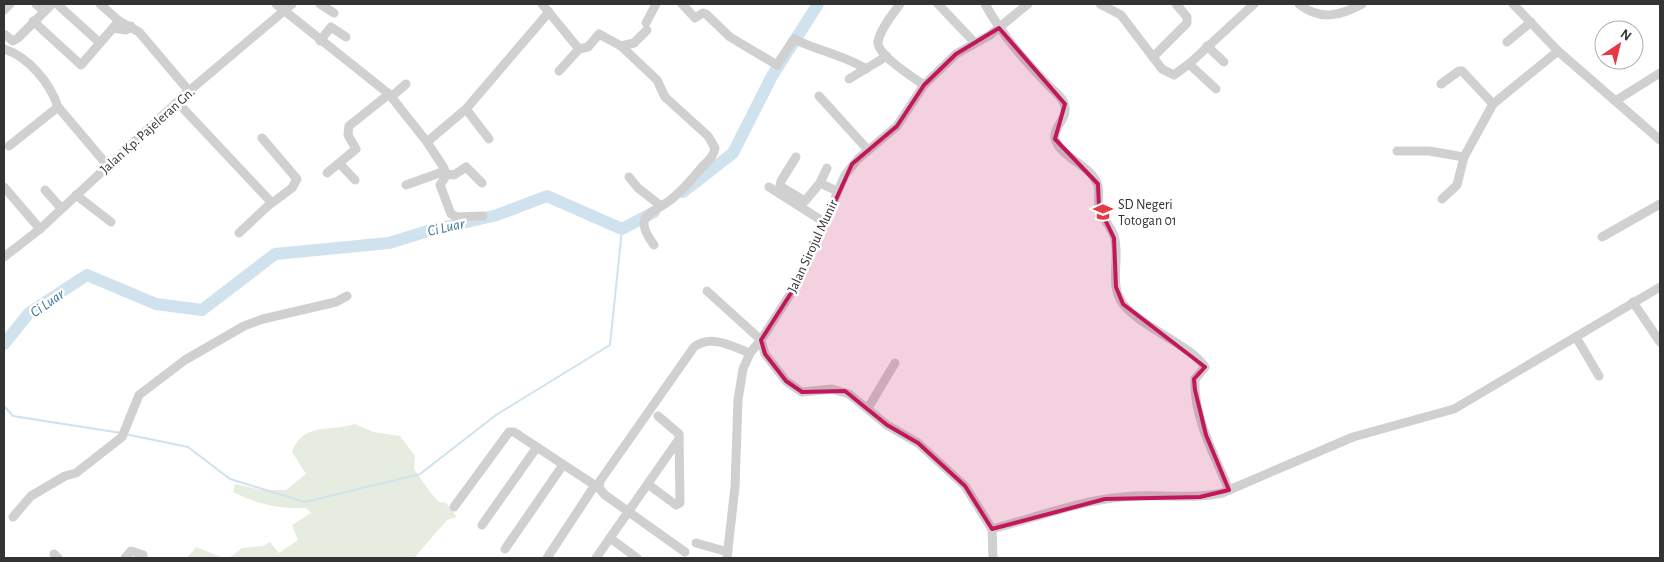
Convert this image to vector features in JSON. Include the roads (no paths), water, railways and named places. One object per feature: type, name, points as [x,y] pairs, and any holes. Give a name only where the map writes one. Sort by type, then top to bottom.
[{"type":"street","points":[[4,10],[10,4]]},
{"type":"street","points":[[36,4],[44,11]]},
{"type":"street","points":[[4,34],[13,40],[52,4]]},
{"type":"street","points":[[56,4],[100,43]]},
{"type":"street","points":[[100,4],[116,25],[131,26],[139,32],[190,91]]},
{"type":"street","points":[[276,4],[390,96],[428,142],[445,172],[454,176],[466,167],[482,183]]},
{"type":"street","name":"Jalan Kp. Pajeleran Gn.","points":[[4,257],[40,229],[190,91],[292,4]]},
{"type":"street","points":[[320,4],[334,13]]},
{"type":"street","points":[[542,4],[579,49]]},
{"type":"street","points":[[621,46],[634,43],[646,27],[656,4]]},
{"type":"street","points":[[682,4],[694,18],[706,14],[730,37],[777,65],[794,39],[808,46],[854,60],[866,69]]},
{"type":"street","points":[[900,4],[878,43],[886,56],[924,85]]},
{"type":"street","points":[[936,4],[975,43]]},
{"type":"street","points":[[985,4],[999,28],[1065,104],[1065,111],[1056,129],[1054,139],[1060,148],[1088,172],[1098,184],[1099,207],[1114,238],[1116,287],[1123,304],[1159,334],[1190,353],[1205,367],[1195,379],[1195,390],[1206,435],[1229,490]]},
{"type":"street","name":"Jalan Sirojul Munir","points":[[728,555],[735,487],[738,400],[743,369],[750,354],[800,279],[848,169],[897,126],[924,85],[956,54],[999,28],[1028,4]]},
{"type":"street","points":[[1100,4],[1121,15],[1162,69],[1171,75],[1176,75],[1190,64],[1254,4]]},
{"type":"street","points":[[1153,57],[1187,23],[1187,17],[1176,4]]},
{"type":"street","points":[[1299,4],[1308,10],[1326,16],[1338,15],[1362,4]]},
{"type":"street","points":[[1513,4],[1558,51],[1660,140]]},
{"type":"street","points":[[428,142],[466,109],[549,12]]},
{"type":"street","points":[[33,21],[80,64],[116,25]]},
{"type":"street","points":[[1507,42],[1531,22]]},
{"type":"street","points":[[320,41],[331,27],[346,37]]},
{"type":"street","points":[[559,71],[579,49],[588,47],[599,34],[621,46],[657,80],[665,96],[708,136],[715,148],[713,155],[692,181],[661,206],[652,210],[645,218],[644,232],[654,245]]},
{"type":"street","points":[[1208,46],[1224,62]]},
{"type":"street","points":[[4,48],[18,54],[35,70],[49,87],[58,107],[108,166]]},
{"type":"street","points":[[1442,200],[1457,185],[1464,157],[1493,104],[1558,51]]},
{"type":"street","points":[[849,79],[886,56]]},
{"type":"street","points":[[1190,64],[1216,89]]},
{"type":"street","points":[[1441,84],[1459,71],[1462,71],[1493,104]]},
{"type":"street","points":[[1615,101],[1660,73]]},
{"type":"street","points":[[327,173],[340,164],[356,147],[348,135],[349,126],[406,84]]},
{"type":"street","points":[[819,96],[868,150]]},
{"type":"street","points":[[178,102],[271,203]]},
{"type":"street","points":[[9,146],[58,107]]},
{"type":"street","points":[[466,109],[489,139]]},
{"type":"street","points":[[239,233],[271,203],[292,188],[297,179],[262,138]]},
{"type":"street","points":[[1397,152],[1429,151],[1464,157]]},
{"type":"street","points":[[796,157],[780,181],[780,186],[805,201],[820,183],[827,168]]},
{"type":"street","points":[[340,164],[355,180]]},
{"type":"street","points":[[406,185],[445,172]]},
{"type":"street","points":[[445,172],[440,185],[450,214],[457,217],[483,216]]},
{"type":"street","points":[[629,177],[638,188],[661,206]]},
{"type":"street","points":[[820,183],[837,191]]},
{"type":"street","points":[[4,187],[40,229]]},
{"type":"street","points":[[769,187],[824,222]]},
{"type":"street","points":[[45,190],[61,208]]},
{"type":"street","points":[[76,194],[111,222]]},
{"type":"street","points":[[1602,237],[1660,204]]},
{"type":"street","points":[[992,529],[1105,499],[1139,495],[1200,497],[1229,490],[1353,437],[1454,409],[1660,287]]},
{"type":"street","points":[[707,292],[761,340],[765,354],[786,381],[798,390],[807,393],[832,389],[845,391],[868,408],[887,426],[918,443],[966,486],[992,529],[994,558]]},
{"type":"street","points":[[13,516],[31,496],[65,476],[76,473],[124,433],[139,395],[185,360],[218,340],[263,320],[336,302],[347,296]]},
{"type":"street","points":[[1633,302],[1660,342]]},
{"type":"street","points":[[1576,337],[1599,376]]},
{"type":"street","points":[[547,558],[694,347],[707,340],[718,342],[750,354]]},
{"type":"street","points":[[868,408],[895,363]]},
{"type":"street","points":[[648,485],[676,505],[678,504],[679,439],[677,431],[658,416]]},
{"type":"street","points":[[454,507],[509,432],[514,432],[597,487],[604,495],[685,552]]},
{"type":"street","points":[[596,558],[679,439]]},
{"type":"street","points":[[482,525],[537,447]]},
{"type":"street","points":[[667,457],[679,465]]},
{"type":"street","points":[[505,549],[563,465]]},
{"type":"street","points":[[610,538],[637,558]]},
{"type":"street","points":[[696,543],[728,555]]},
{"type":"street","points":[[125,558],[131,551],[143,554]]},
{"type":"waterway","name":"Ci Luar","points":[[683,192],[733,153],[772,76],[818,4]]},
{"type":"waterway","name":"Ci Luar","points":[[4,344],[29,313],[87,275],[156,304],[202,310],[275,254],[389,243],[428,231],[497,215],[547,196],[622,229],[654,212]]},
{"type":"waterway","points":[[125,434],[188,447],[230,479],[305,502],[420,474],[496,415],[610,345],[622,229]]},
{"type":"waterway","points":[[4,406],[13,416],[121,433]]},
{"type":"place","name":"SD Negeri Totogan 01","points":[[1103,212]]}]
